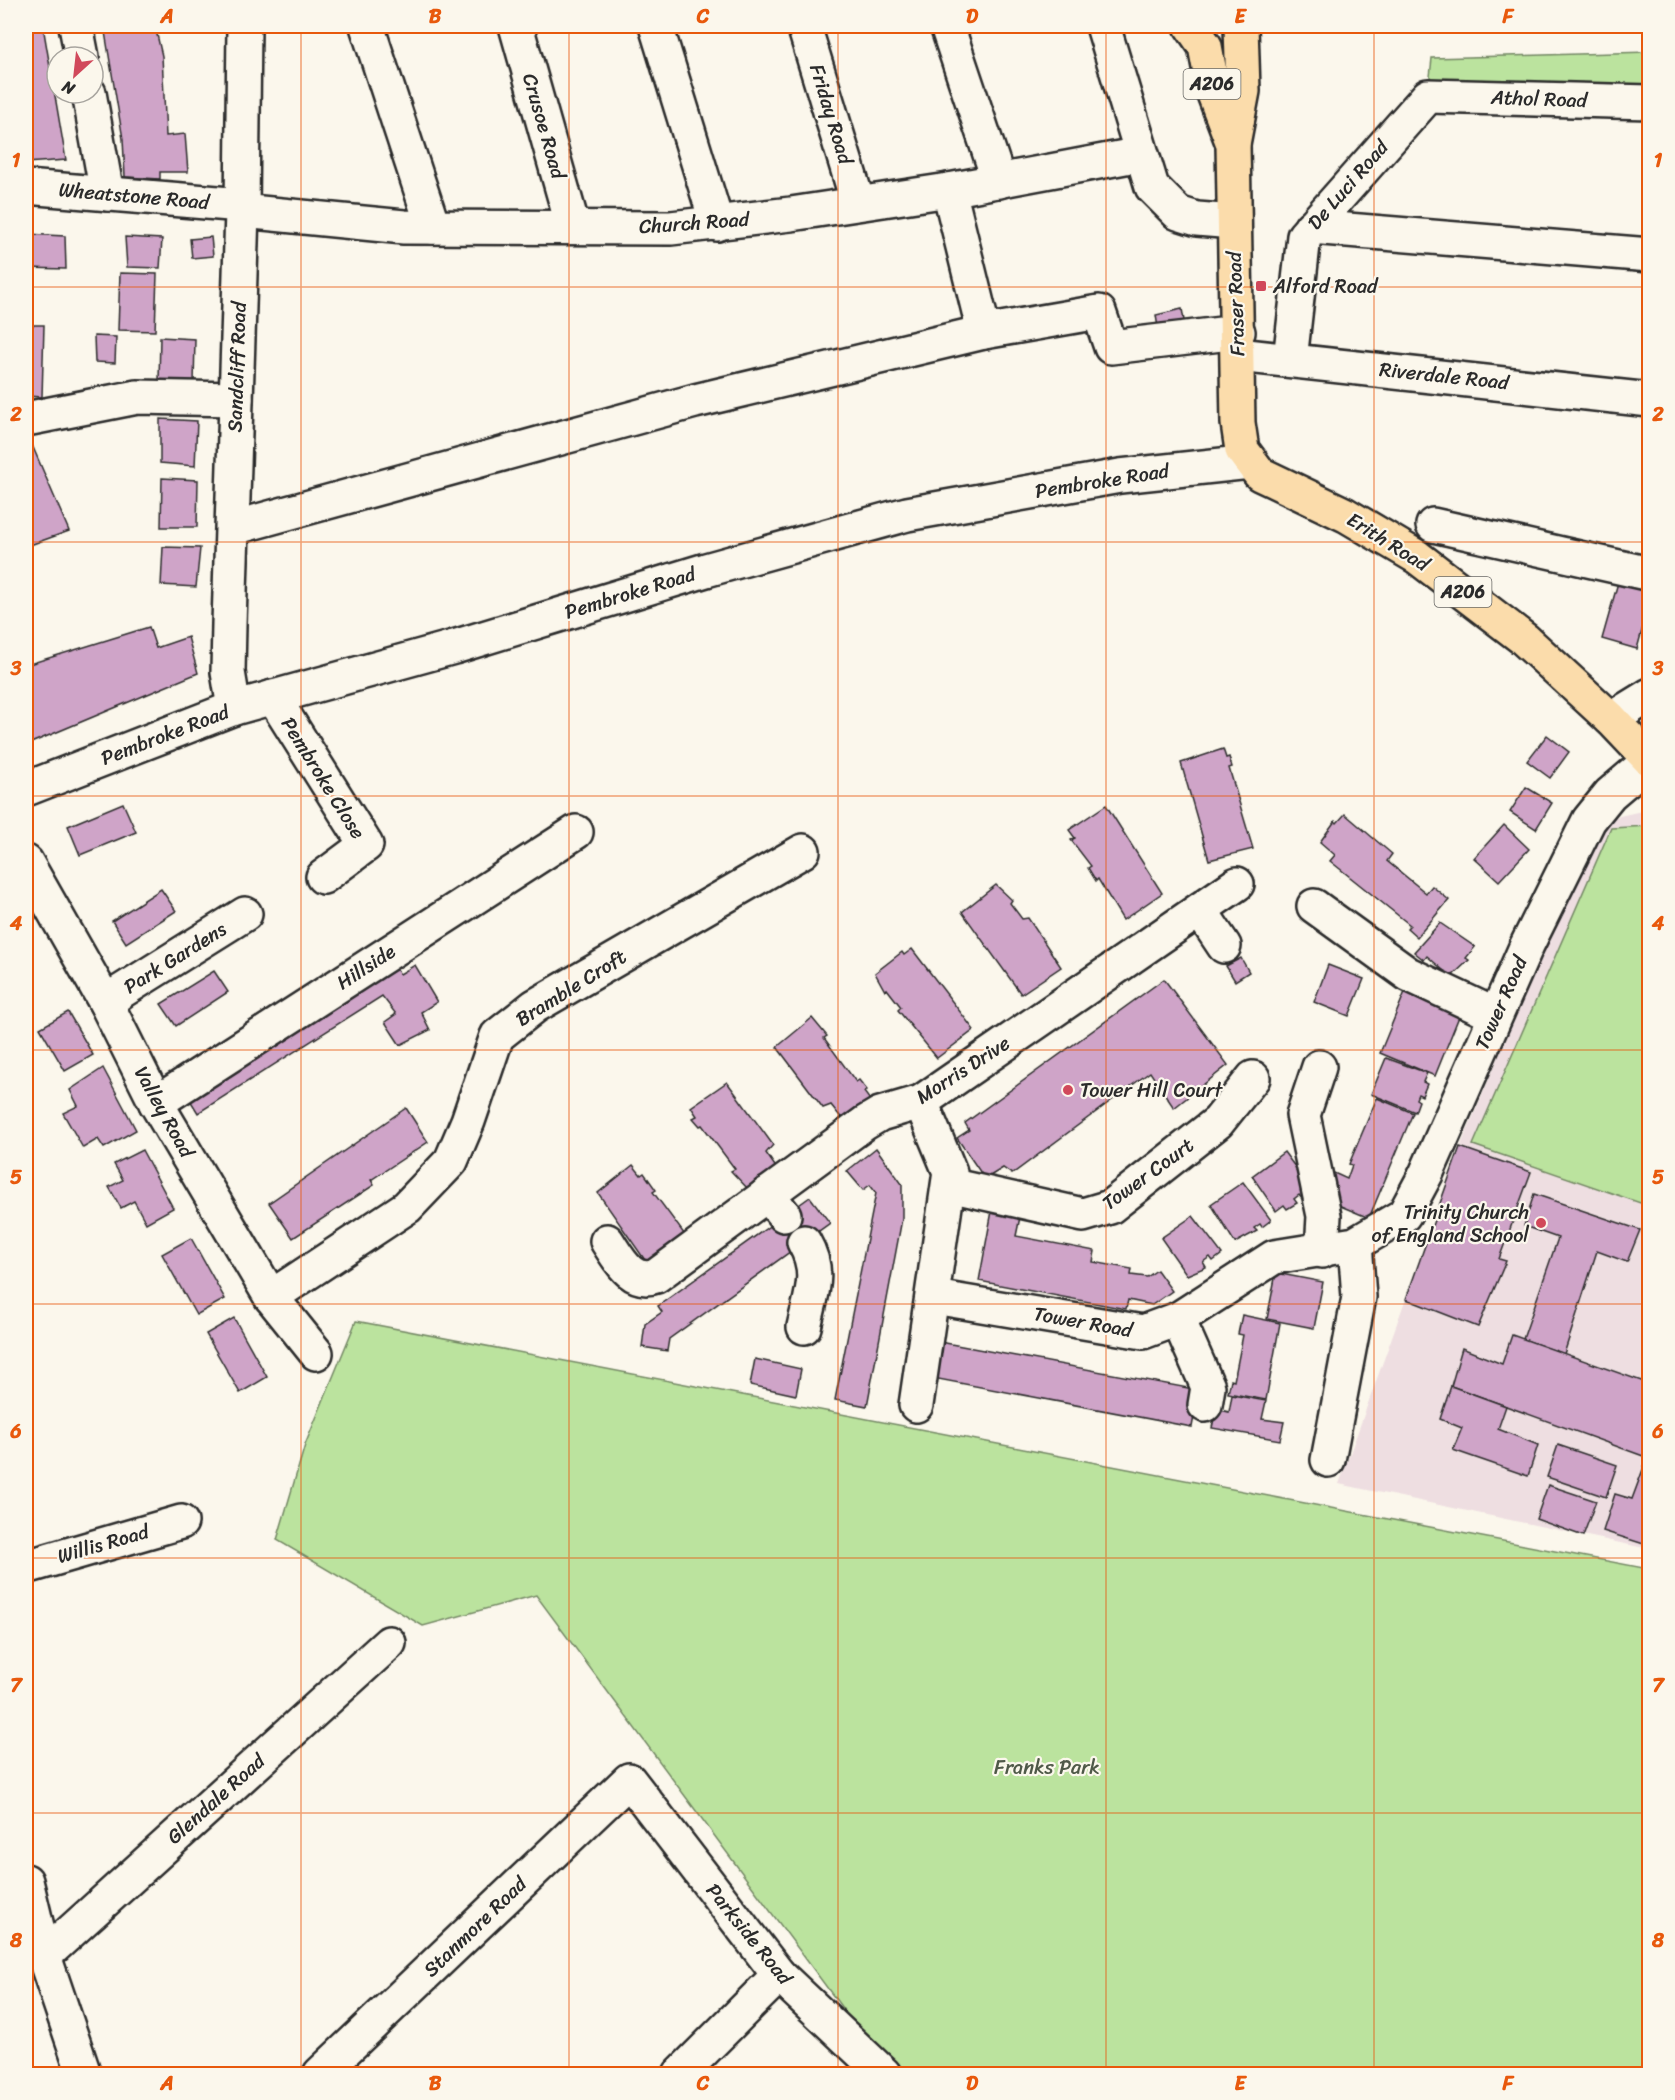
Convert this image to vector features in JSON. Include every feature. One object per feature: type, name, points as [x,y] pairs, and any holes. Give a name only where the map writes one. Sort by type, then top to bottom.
[{"type":"main road","name":"Fraser Road","points":[[1191,26],[1203,28],[1219,26]]},
{"type":"main road","name":"Fraser Road","points":[[1191,26],[1205,46],[1214,94],[1233,144]]},
{"type":"main road","name":"Fraser Road","points":[[1241,26],[1243,91],[1233,144],[1238,423],[1242,450],[1250,462]]},
{"type":"main road","name":"Erith Road","points":[[1250,462],[1260,474],[1346,515],[1417,557],[1524,639],[1611,719],[1650,760]]},
{"type":"street","points":[[76,26],[80,45]]},
{"type":"street","name":"Sandcliff Road","points":[[234,708],[228,672],[242,208],[244,26]]},
{"type":"street","points":[[368,26],[433,227]]},
{"type":"street","name":"Crusoe Road","points":[[516,26],[573,227]]},
{"type":"street","points":[[656,26],[717,224]]},
{"type":"street","name":"Friday Road","points":[[804,26],[858,203]]},
{"type":"street","points":[[947,26],[999,181]]},
{"type":"street","points":[[1103,26],[1152,187],[1178,213],[1197,219],[1234,222]]},
{"type":"street","name":"Athol Road","points":[[1428,96],[1650,102]]},
{"type":"street","name":"De Luci Road","points":[[1290,360],[1304,236],[1428,96]]},
{"type":"street","points":[[91,105],[107,194]]},
{"type":"street","name":"Church Road","points":[[242,208],[404,227],[671,228],[717,224],[949,190],[1142,154]]},
{"type":"street","name":"Wheatstone Road","points":[[26,187],[242,208]]},
{"type":"street","points":[[233,528],[695,401],[984,332],[949,190]]},
{"type":"street","points":[[1311,227],[1650,255]]},
{"type":"street","name":"Riverdale Road","points":[[984,332],[1099,312],[1111,347],[1238,343],[1290,360],[1650,400]]},
{"type":"street","points":[[26,419],[137,397],[236,399]]},
{"type":"street","name":"Pembroke Road","points":[[26,789],[234,708],[454,647],[706,570],[907,514],[1120,476],[1250,462]]},
{"type":"street","points":[[1433,525],[1650,574]]},
{"type":"street","points":[[1611,719],[1650,694]]},
{"type":"street","name":"Pembroke Close","points":[[273,697],[366,845],[323,877]]},
{"type":"street","name":"Tower Road","points":[[934,1297],[993,1305],[1143,1332],[1178,1319],[1274,1257],[1355,1244],[1404,1215],[1426,1174],[1495,1015],[1588,820],[1610,794],[1650,760]]},
{"type":"street","name":"Hillside","points":[[156,1103],[576,832]]},
{"type":"street","name":"Bramble Croft","points":[[271,1298],[407,1207],[451,1161],[468,1121],[497,1036],[535,1005],[802,851]]},
{"type":"street","name":"Valley Road","points":[[26,862],[106,1003],[156,1103],[271,1298],[316,1353]]},
{"type":"street","name":"Morris Drive","points":[[607,1241],[628,1270],[647,1279],[656,1276],[776,1204],[880,1114],[921,1102],[1237,884]]},
{"type":"street","points":[[1314,906],[1408,974],[1495,1015]]},
{"type":"street","points":[[1200,910],[1224,946]]},
{"type":"street","name":"Park Gardens","points":[[106,1003],[122,990],[245,914]]},
{"type":"street","points":[[1319,1067],[1303,1115],[1324,1216],[1322,1251]]},
{"type":"street","name":"Tower Court","points":[[949,1185],[1083,1215],[1110,1207],[1218,1122],[1253,1078]]},
{"type":"street","points":[[916,1405],[934,1297],[950,1172],[921,1102]]},
{"type":"street","points":[[804,1242],[813,1259],[814,1282],[804,1327]]},
{"type":"street","points":[[1328,1460],[1359,1298],[1355,1244]]},
{"type":"street","points":[[1178,1319],[1208,1386],[1205,1405]]},
{"type":"street","name":"Willis Road","points":[[26,1567],[181,1522]]},
{"type":"street","name":"Glendale Road","points":[[44,1956],[389,1643]]},
{"type":"street","name":"Parkside Road","points":[[629,1780],[779,1975],[884,2074]]},
{"type":"street","name":"Stanmore Road","points":[[320,2074],[629,1780]]},
{"type":"street","points":[[26,1881],[44,1956],[84,2074]]},
{"type":"street","points":[[680,2074],[779,1975]]},
{"type":"shaded area","name":"Trinity Church of England School","points":[[1646,810],[1650,813],[1649,1549],[1339,1484],[1463,1140],[1551,934],[1611,818]]},
{"type":"green space","points":[[1649,52],[1649,102],[1428,96],[1432,58]]},
{"type":"green space","points":[[1650,826],[1649,1206],[1473,1145],[1611,828]]},
{"type":"green space","name":"Franks Park","points":[[356,1321],[1649,1569],[1649,2074],[904,2074],[877,2055],[536,1595],[423,1626],[277,1540],[305,1445]]},
{"type":"building","points":[[26,26],[43,26],[46,45],[45,105],[57,105],[66,160],[26,163]]},
{"type":"building","points":[[104,26],[155,26],[162,56],[166,136],[185,134],[188,172],[160,172],[160,179],[125,177],[123,139]]},
{"type":"building","points":[[26,234],[65,236],[66,269],[26,268]]},
{"type":"building","points":[[125,237],[162,239],[160,268],[127,267]]},
{"type":"building","points":[[211,237],[213,256],[192,258],[190,239]]},
{"type":"building","points":[[120,273],[157,274],[155,331],[118,330]]},
{"type":"building","points":[[1182,309],[1186,332],[1159,334],[1156,315]]},
{"type":"building","points":[[26,325],[44,325],[42,397],[26,396]]},
{"type":"building","points":[[94,336],[116,337],[115,363],[95,362]]},
{"type":"building","points":[[160,337],[195,339],[194,384],[159,382]]},
{"type":"building","points":[[160,419],[197,421],[195,466],[160,463]]},
{"type":"building","points":[[29,438],[69,531],[30,545],[26,535],[26,439]]},
{"type":"building","points":[[162,478],[198,480],[197,527],[161,527]]},
{"type":"building","points":[[163,547],[200,548],[196,587],[161,585]]},
{"type":"building","points":[[1619,579],[1650,587],[1650,601],[1637,649],[1602,639]]},
{"type":"building","points":[[149,627],[156,648],[188,637],[198,673],[26,745],[26,665]]},
{"type":"building","points":[[1547,735],[1569,752],[1550,778],[1527,761]]},
{"type":"building","points":[[1223,749],[1232,767],[1229,768],[1253,849],[1209,860],[1181,763]]},
{"type":"building","points":[[1526,787],[1552,803],[1536,829],[1510,812]]},
{"type":"building","points":[[123,803],[136,832],[80,855],[68,826]]},
{"type":"building","points":[[1106,805],[1162,893],[1123,920],[1098,879],[1096,881],[1088,868],[1091,866],[1071,840],[1075,838],[1069,830]]},
{"type":"building","points":[[1345,814],[1392,854],[1387,861],[1426,893],[1432,886],[1449,900],[1417,937],[1407,928],[1410,925],[1330,861],[1335,855],[1320,842],[1335,821],[1337,823]]},
{"type":"building","points":[[1504,825],[1529,849],[1499,881],[1474,858]]},
{"type":"building","points":[[996,885],[1012,900],[1010,903],[1022,919],[1028,918],[1061,967],[1021,994],[962,912]]},
{"type":"building","points":[[161,889],[176,911],[126,943],[112,921]]},
{"type":"building","points":[[1440,923],[1475,947],[1466,958],[1469,960],[1451,977],[1427,956],[1424,960],[1414,952]]},
{"type":"building","points":[[912,949],[974,1030],[937,1058],[898,1010],[901,1007],[887,989],[885,991],[875,973],[902,952],[904,955]]},
{"type":"building","points":[[387,958],[400,974],[415,965],[437,1002],[421,1012],[430,1030],[400,1045],[385,1022],[396,1014],[382,996],[198,1113],[184,1090]]},
{"type":"building","points":[[1241,958],[1249,972],[1235,981],[1226,966]]},
{"type":"building","points":[[1328,965],[1364,979],[1349,1016],[1314,1002]]},
{"type":"building","points":[[214,971],[228,992],[176,1026],[161,1004]]},
{"type":"building","name":"Tower Hill Court","points":[[1164,979],[1228,1065],[1174,1108],[1150,1072],[1012,1174],[1003,1168],[985,1179],[957,1138],[969,1130],[965,1123]]},
{"type":"building","points":[[1407,987],[1462,1009],[1435,1076],[1380,1053]]},
{"type":"building","points":[[68,1012],[93,1055],[65,1071],[40,1028]]},
{"type":"building","points":[[812,1018],[827,1036],[824,1038],[856,1082],[859,1080],[867,1090],[864,1092],[870,1100],[843,1120],[831,1105],[823,1108],[777,1047]]},
{"type":"building","points":[[1386,1058],[1427,1073],[1423,1082],[1427,1084],[1422,1096],[1418,1094],[1416,1099],[1419,1101],[1415,1112],[1371,1094]]},
{"type":"building","points":[[103,1068],[136,1130],[104,1148],[98,1139],[83,1148],[63,1113],[78,1106],[70,1090]]},
{"type":"building","points":[[727,1082],[773,1145],[766,1153],[777,1169],[749,1190],[731,1171],[735,1169],[702,1125],[700,1126],[693,1118],[697,1116],[691,1107]]},
{"type":"building","points":[[1377,1098],[1413,1113],[1369,1218],[1324,1199],[1334,1173],[1347,1179],[1352,1165],[1349,1164]]},
{"type":"building","points":[[406,1108],[428,1142],[371,1180],[374,1185],[293,1238],[269,1203]]},
{"type":"building","points":[[1460,1147],[1531,1172],[1499,1259],[1506,1261],[1478,1327],[1406,1299]]},
{"type":"building","points":[[876,1148],[902,1184],[902,1219],[867,1406],[835,1400],[876,1193],[870,1185],[863,1190],[847,1171]]},
{"type":"building","points":[[142,1150],[173,1208],[146,1223],[134,1201],[121,1208],[109,1187],[123,1180],[114,1164]]},
{"type":"building","points":[[1284,1152],[1313,1191],[1302,1199],[1299,1195],[1294,1199],[1297,1203],[1287,1209],[1284,1205],[1276,1211],[1252,1176]]},
{"type":"building","points":[[633,1165],[641,1175],[644,1173],[656,1190],[653,1192],[685,1235],[647,1263],[598,1193]]},
{"type":"building","points":[[1243,1182],[1271,1220],[1262,1227],[1260,1224],[1254,1228],[1257,1231],[1235,1243],[1211,1204]]},
{"type":"building","points":[[1534,1194],[1640,1230],[1627,1262],[1597,1251],[1564,1354],[1523,1339],[1558,1238],[1524,1226]]},
{"type":"building","points":[[810,1197],[830,1223],[669,1339],[667,1351],[642,1347],[645,1324],[662,1312],[658,1306]]},
{"type":"building","points":[[992,1211],[1020,1217],[1016,1236],[1095,1251],[1093,1262],[1132,1269],[1131,1275],[1147,1277],[1157,1270],[1172,1291],[1152,1305],[1128,1300],[1126,1309],[979,1281]]},
{"type":"building","points":[[1193,1216],[1222,1254],[1213,1261],[1210,1257],[1203,1262],[1206,1267],[1187,1275],[1161,1238]]},
{"type":"building","points":[[191,1238],[225,1299],[196,1315],[162,1254]]},
{"type":"building","points":[[1276,1273],[1323,1282],[1314,1328],[1267,1319]]},
{"type":"building","points":[[1242,1315],[1280,1323],[1266,1400],[1228,1393],[1231,1380],[1234,1381],[1243,1335],[1238,1334]]},
{"type":"building","points":[[234,1318],[267,1377],[240,1393],[206,1334]]},
{"type":"building","points":[[1512,1335],[1650,1384],[1650,1448],[1646,1457],[1451,1386],[1462,1348],[1502,1364]]},
{"type":"building","points":[[940,1342],[1199,1390],[1192,1427],[933,1378]]},
{"type":"building","points":[[755,1359],[801,1369],[796,1395],[750,1385]]},
{"type":"building","points":[[1451,1386],[1506,1406],[1498,1429],[1538,1445],[1528,1476],[1453,1450],[1462,1428],[1440,1419]]},
{"type":"building","points":[[1232,1395],[1266,1401],[1262,1419],[1284,1422],[1280,1440],[1212,1428],[1216,1409],[1229,1412]]},
{"type":"building","points":[[1558,1445],[1617,1465],[1606,1497],[1547,1477]]},
{"type":"building","points":[[1645,1464],[1650,1466],[1650,1546],[1603,1531],[1615,1494],[1632,1499]]},
{"type":"building","points":[[1548,1485],[1596,1501],[1583,1536],[1536,1519]]},
{"type":"railway","points":[[26,2044],[36,2074]]},
{"type":"place","name":"Alford Road","points":[[1261,286]]},
{"type":"place","name":"Tower Hill Court","points":[[1068,1090]]},
{"type":"place","name":"Trinity Church of England School","points":[[1541,1223]]}]
